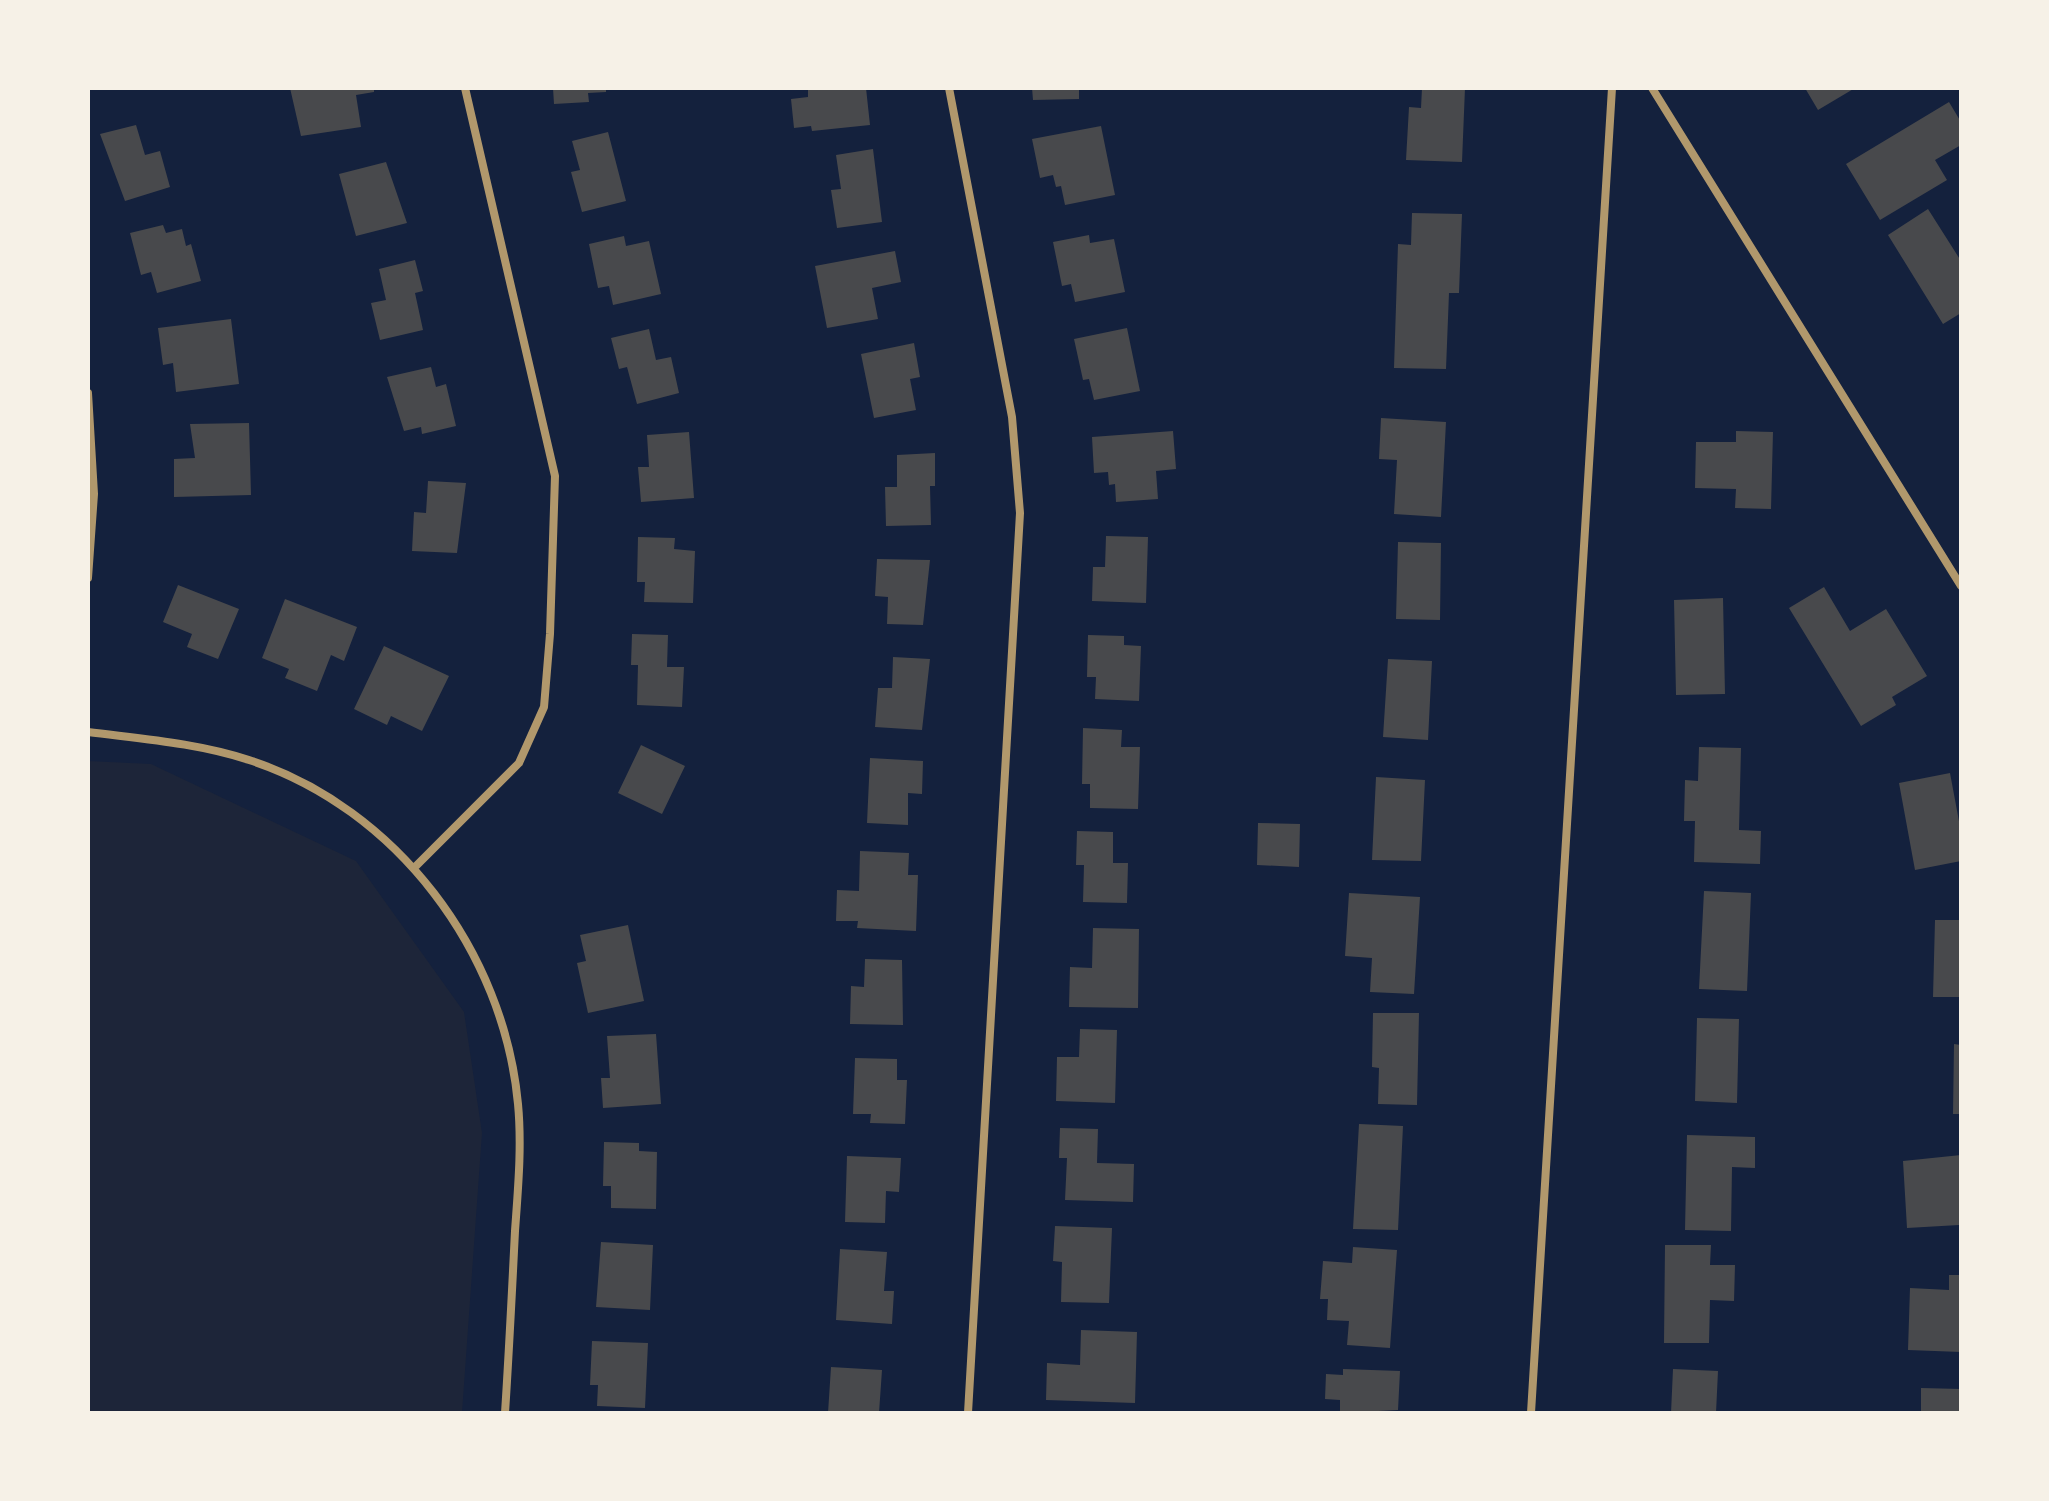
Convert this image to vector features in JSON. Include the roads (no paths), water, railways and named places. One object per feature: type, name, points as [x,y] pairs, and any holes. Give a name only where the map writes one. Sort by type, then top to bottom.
[{"type":"street","points":[[414,868],[519,763],[544,707],[550,634],[555,476],[465,88]]},
{"type":"street","points":[[949,88],[1012,417],[1020,513],[968,1413]]},
{"type":"street","points":[[1531,1413],[1612,88]]},
{"type":"street","points":[[1652,88],[1743,229],[1961,586]]},
{"type":"street","points":[[88,393],[94,494],[88,578]]},
{"type":"street","points":[[88,732],[192,745],[252,761],[342,807],[414,868],[438,896],[474,954],[499,1012],[515,1082],[519,1159],[505,1413]]}]
